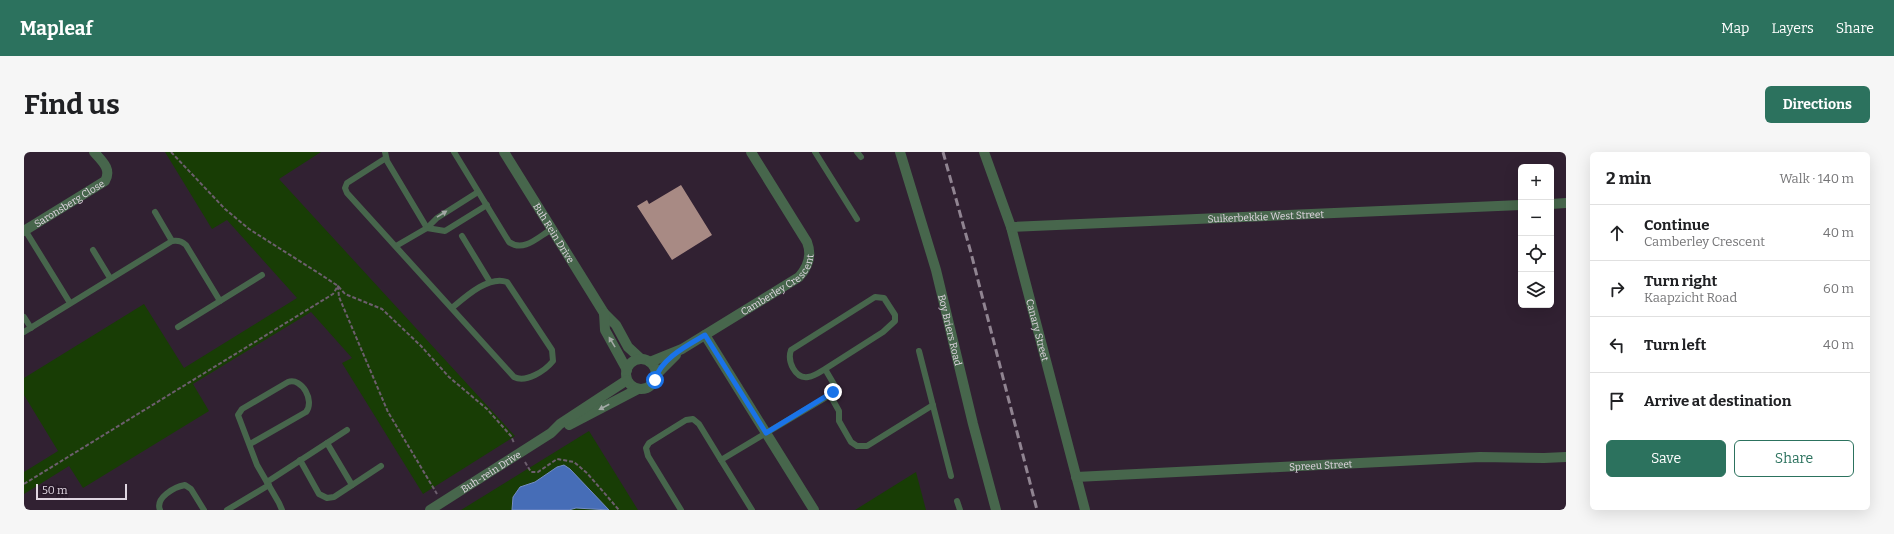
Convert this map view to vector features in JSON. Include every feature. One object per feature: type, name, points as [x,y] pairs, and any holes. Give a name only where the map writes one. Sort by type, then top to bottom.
[{"type":"street","name":"Saronsberg Close","points":[[25,231],[105,181],[108,172],[104,163],[94,152]]},
{"type":"street","name":"Buh Rein Drive","points":[[504,152],[604,313],[616,324],[628,346],[646,360]]},
{"type":"street","name":"Camberley Crescent","points":[[656,375],[682,349],[800,277],[804,272],[810,254],[806,242],[751,152]]},
{"type":"street","name":"Boy Briers Road","points":[[900,152],[936,270],[973,424],[996,510]]},
{"type":"street","name":"Canary Street","points":[[984,152],[1011,227],[1085,510]]},
{"type":"street","points":[[1554,204],[1566,203]]},
{"type":"street","name":"Suikerbekkie West Street","points":[[1011,227],[1518,205]]},
{"type":"street","name":"Buh Rein Drive","points":[[604,313],[605,330],[627,375]]},
{"type":"street","points":[[705,335],[814,510]]},
{"type":"street","name":"Camberley Crescent","points":[[646,360],[682,349]]},
{"type":"street","points":[[646,360],[654,365],[656,375],[652,384],[643,389],[638,389],[630,384],[627,375],[632,362],[646,360]]},
{"type":"street","name":"Buh-rein Drive","points":[[430,510],[551,432],[627,375]]},
{"type":"street","name":"Buh-rein Drive","points":[[551,432],[562,429],[638,389]]},
{"type":"street","name":"Spreeu Street","points":[[1076,477],[1480,457],[1566,457]]},
{"type":"lane","points":[[454,152],[509,242],[514,246],[526,245],[552,229]]},
{"type":"lane","points":[[815,152],[857,218]]},
{"type":"lane","points":[[427,228],[386,155],[347,183],[346,191],[514,377],[521,379],[532,377],[552,364],[554,358],[552,350],[511,285],[505,281],[490,282],[452,308]]},
{"type":"lane","points":[[396,246],[427,228],[437,218],[478,192]]},
{"type":"lane","points":[[427,228],[445,231],[486,205]]},
{"type":"lane","points":[[155,212],[172,240]]},
{"type":"lane","points":[[25,231],[70,303]]},
{"type":"lane","points":[[462,236],[490,282]]},
{"type":"lane","points":[[24,332],[172,240],[180,240],[186,245],[220,301]]},
{"type":"lane","points":[[93,250],[110,278]]},
{"type":"lane","points":[[178,327],[262,275]]},
{"type":"lane","points":[[875,297],[884,298],[894,315],[895,321],[893,324],[883,332],[825,368],[813,376],[800,376],[794,370],[790,362],[791,350],[875,297]]},
{"type":"lane","points":[[24,317],[30,328]]},
{"type":"lane","points":[[919,351],[951,476]]},
{"type":"lane","points":[[721,460],[830,395],[835,386],[825,368]]},
{"type":"lane","points":[[250,444],[306,412],[309,407],[309,401],[301,384],[295,381],[288,382],[240,411],[238,418],[250,444],[257,465],[282,510]]},
{"type":"lane","points":[[830,395],[839,411],[840,424],[851,442],[860,447],[866,446],[933,405]]},
{"type":"lane","points":[[681,510],[648,456],[646,448],[649,443],[686,420],[693,419],[699,424],[752,510]]},
{"type":"lane","points":[[227,510],[347,430]]},
{"type":"lane","points":[[327,443],[352,485]]},
{"type":"lane","points":[[300,460],[319,494],[325,498],[334,497],[381,466]]},
{"type":"lane","points":[[160,510],[158,504],[161,499],[180,486],[185,485],[191,490],[204,510]]},
{"type":"lane","points":[[957,501],[960,510]]},
{"type":"lane","points":[[279,503],[287,510]]},
{"type":"path","points":[[171,152],[225,209],[249,229],[338,286],[345,294],[382,309],[421,346],[449,377],[487,409],[511,436],[516,446]]},
{"type":"path","points":[[525,462],[531,472],[538,472],[557,459],[574,462],[587,473],[619,510]]},
{"type":"green space","points":[[165,152],[321,152],[279,179],[515,436],[423,494],[342,363],[352,358],[311,312],[193,384],[209,411],[83,488],[69,466],[24,494],[24,472],[58,451],[24,395],[24,378],[144,304],[184,368],[297,298],[227,220],[212,229]]},
{"type":"green space","points":[[589,431],[638,510],[461,510]]},
{"type":"green space","points":[[916,472],[926,510],[855,510]]},
{"type":"water","points":[[564,465],[570,469],[609,510],[576,508],[569,510],[512,510],[513,497],[520,487],[535,482],[557,467]]},
{"type":"building","points":[[681,185],[712,235],[672,260],[637,206],[647,200],[649,204]]},
{"type":"railway","points":[[943,152],[971,253],[1037,510]]},
{"type":"route","points":[[655,380],[656,375],[682,349],[705,335],[766,433],[833,392]]}]
